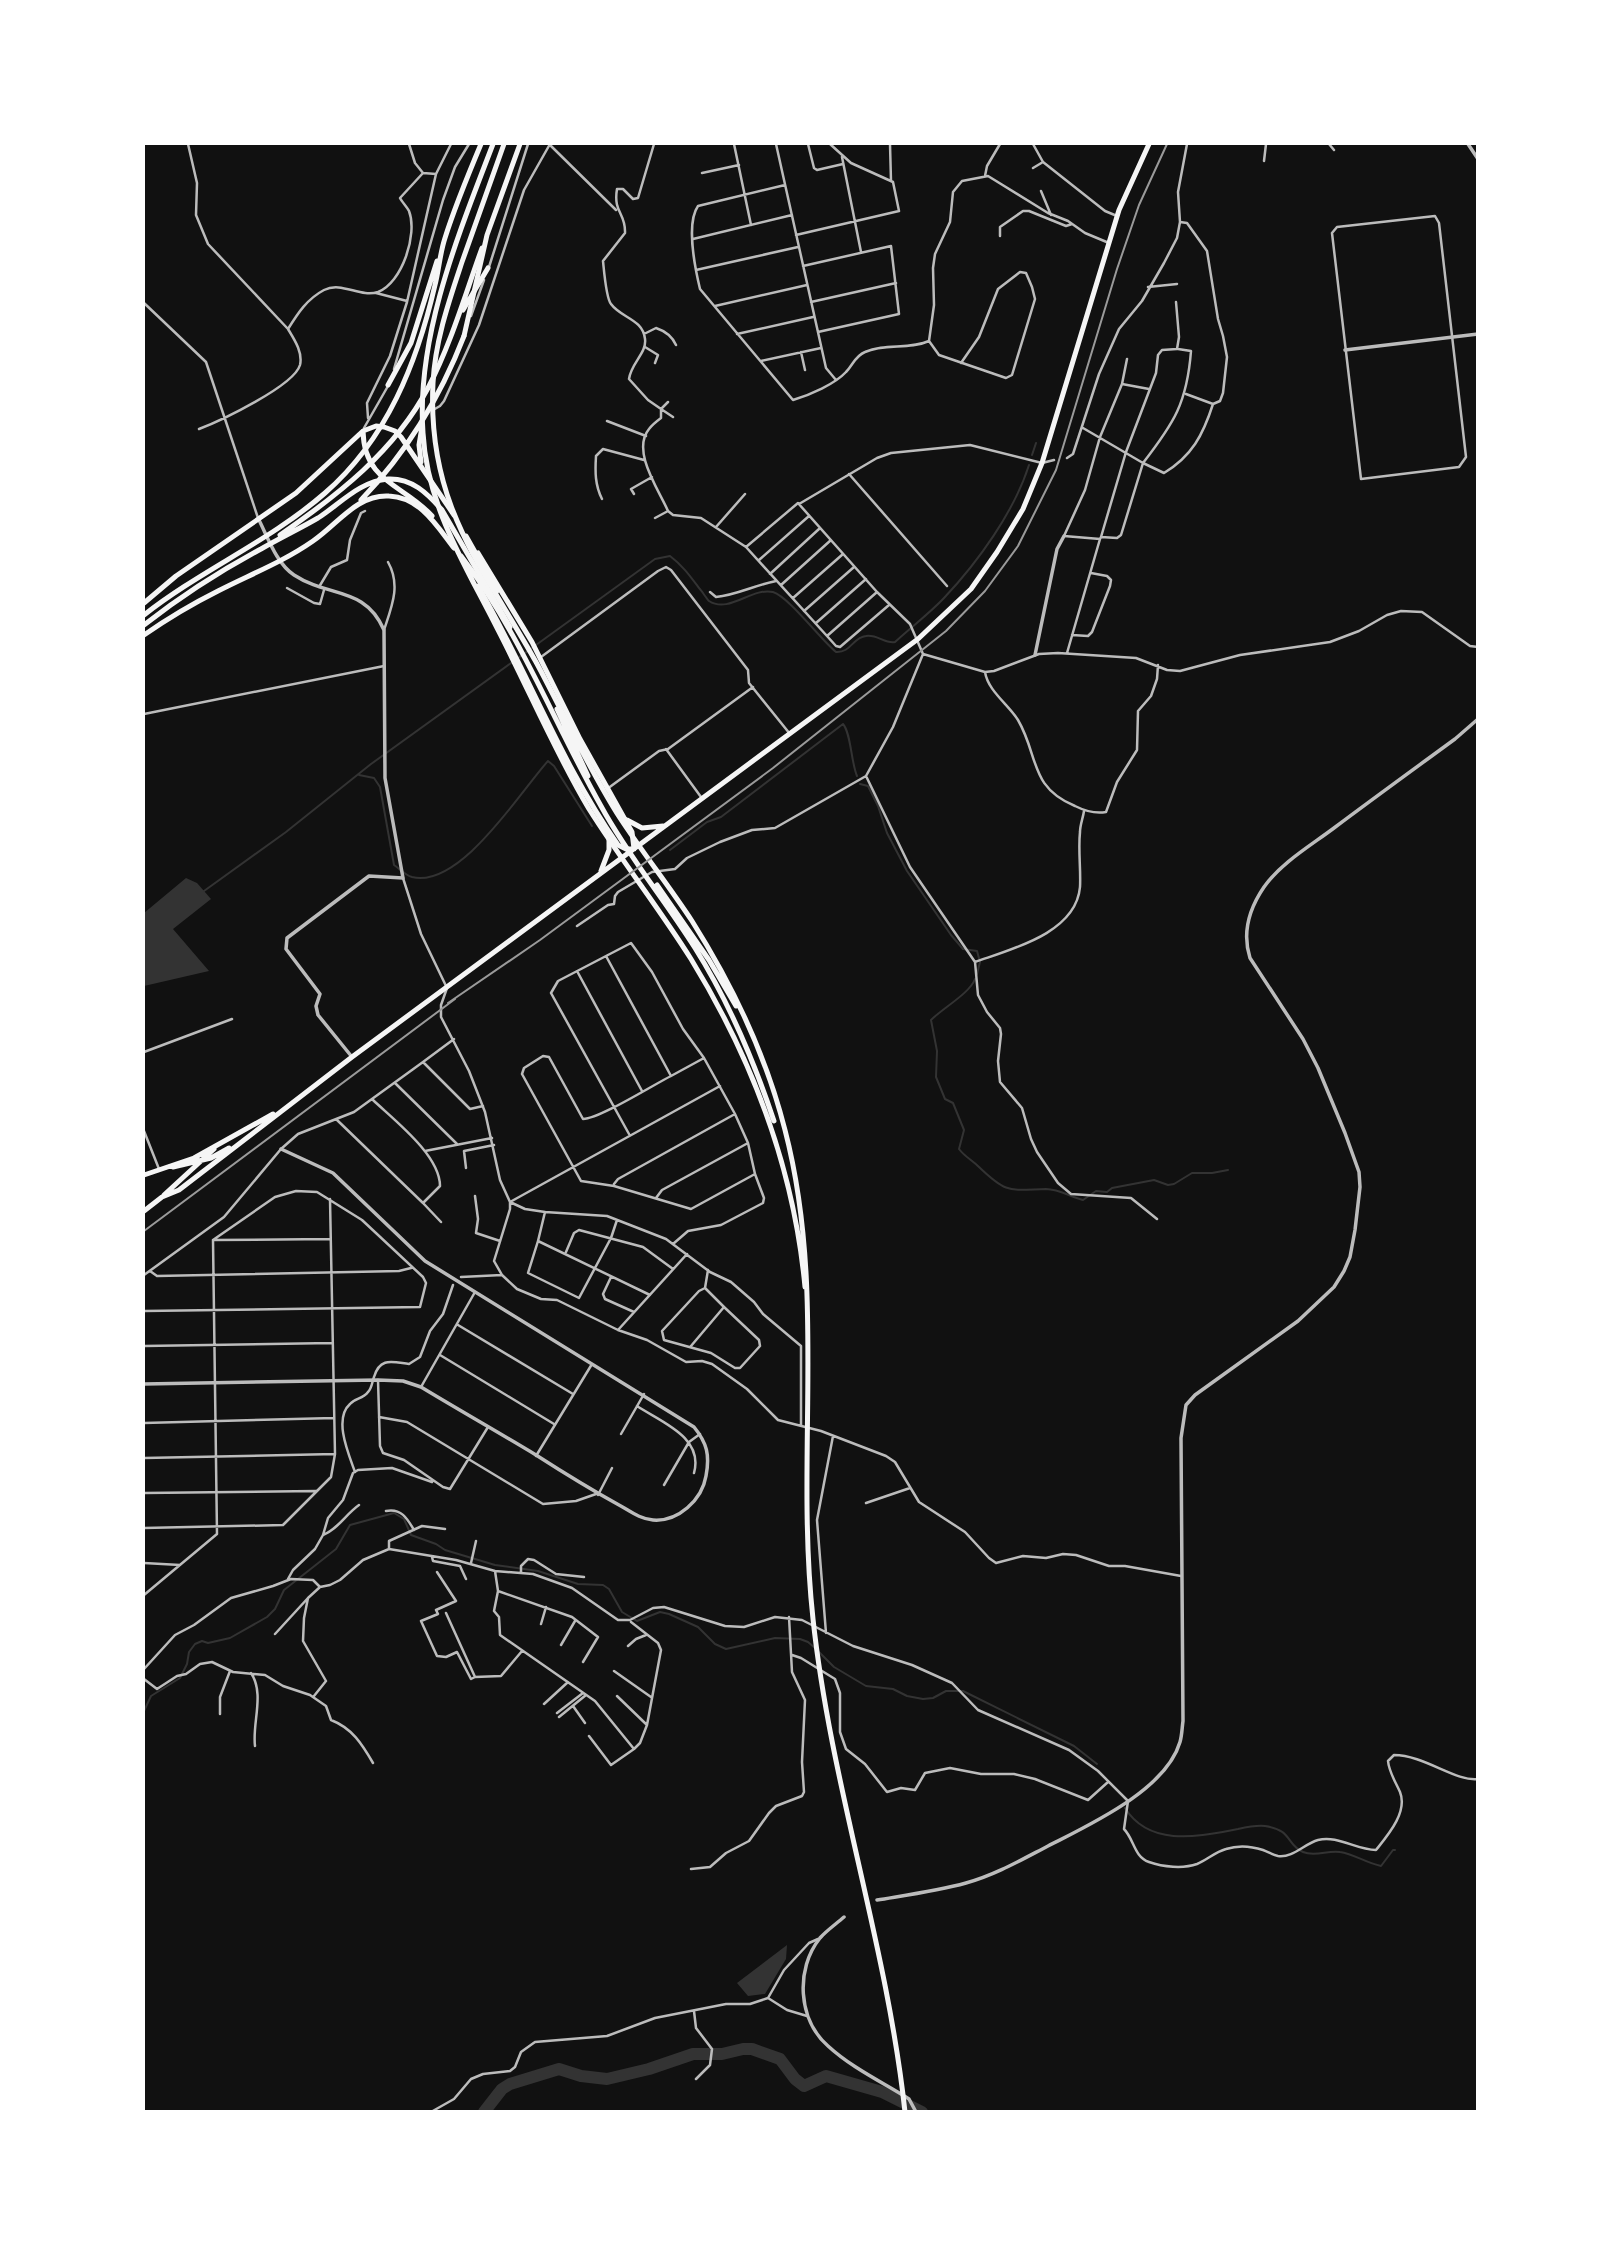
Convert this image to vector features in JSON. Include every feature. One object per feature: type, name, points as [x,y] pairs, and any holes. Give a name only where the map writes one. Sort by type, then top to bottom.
[{"type":"highway","points":[[388,385],[411,343],[444,241],[481,144]]},
{"type":"highway","points":[[493,144],[469,207],[438,305],[425,370],[422,405],[424,443],[434,495],[447,531],[557,751],[602,828],[689,957],[730,1030],[764,1105],[788,1179],[800,1240]]},
{"type":"highway","points":[[504,144],[447,308],[438,344],[433,373],[435,442],[448,502],[474,558],[534,660],[601,787],[707,945],[739,1005],[775,1095],[791,1151],[802,1209],[808,1265],[807,1521],[813,1618],[820,1677],[839,1780],[881,1964],[901,2073],[905,2112]]},
{"type":"highway","points":[[144,625],[203,584],[261,549],[333,497],[366,469],[405,425],[427,390],[453,331],[520,144]]},
{"type":"highway","points":[[162,1197],[179,1189],[220,1159],[352,1057],[918,639],[971,589],[1023,509],[1042,463],[1117,216],[1149,144]]},
{"type":"highway","points":[[144,635],[185,609],[280,561],[313,541],[359,503],[382,477],[424,421],[446,380],[464,336],[487,235]]},
{"type":"highway","points":[[290,528],[358,459],[390,412],[417,348],[444,241]]},
{"type":"highway","points":[[453,331],[488,268]]},
{"type":"highway","points":[[423,469],[419,445],[424,421]]},
{"type":"highway","points":[[144,603],[176,576],[296,494],[363,431],[376,426],[390,428],[407,445],[466,536],[523,649],[522,669],[558,745],[618,845],[634,849]]},
{"type":"highway","points":[[363,431],[367,453],[382,477],[427,509],[523,649],[534,659],[632,832],[634,849]]},
{"type":"highway","points":[[144,615],[184,586],[257,542],[290,528],[365,485],[388,479],[412,484],[433,499],[451,522],[523,649]]},
{"type":"highway","points":[[359,503],[379,496],[409,500],[431,519],[458,553]]},
{"type":"highway","points":[[534,659],[542,690],[576,760],[618,832],[722,981],[736,1006],[775,1095]]},
{"type":"highway","points":[[534,659],[579,758],[618,832]]},
{"type":"highway","points":[[622,815],[635,826],[664,826]]},
{"type":"highway","points":[[600,874],[608,850],[605,826]]},
{"type":"highway","points":[[655,886],[714,979],[768,1104],[794,1196],[808,1335]]},
{"type":"highway","points":[[144,1175],[194,1158],[286,1107]]},
{"type":"highway","points":[[159,1169],[211,1158],[253,1134]]},
{"type":"highway","points":[[144,1211],[222,1143]]},
{"type":"highway","points":[[168,1168],[176,1174],[174,1183]]},
{"type":"street","points":[[188,144],[197,183],[196,215],[208,244],[288,329],[298,347],[300,365],[290,380],[225,419],[199,429]]},
{"type":"street","points":[[408,144],[415,163],[424,173],[436,174]]},
{"type":"street","points":[[368,418],[367,403],[390,356],[407,302],[436,174],[451,144]]},
{"type":"street","points":[[363,431],[388,385],[423,276],[443,200],[455,167],[469,144]]},
{"type":"street","points":[[464,336],[528,144]]},
{"type":"street","points":[[551,145],[558,144]]},
{"type":"street","points":[[617,210],[617,189],[624,189],[633,199],[638,198],[654,144]]},
{"type":"street","points":[[734,144],[751,225]]},
{"type":"street","points":[[776,144],[826,368],[836,380]]},
{"type":"street","points":[[808,144],[814,168],[817,170],[843,164]]},
{"type":"street","points":[[830,144],[842,157],[891,181]]},
{"type":"street","points":[[796,234],[899,211],[897,192],[891,181],[890,144]]},
{"type":"street","points":[[985,176],[987,166],[1000,144]]},
{"type":"street","points":[[1033,144],[1043,162],[1105,211],[1117,216]]},
{"type":"street","points":[[1067,458],[1073,454],[1099,374],[1119,329],[1142,300],[1177,238],[1180,222],[1178,192],[1187,144]]},
{"type":"street","points":[[1264,161],[1266,144]]},
{"type":"street","points":[[1329,144],[1334,150]]},
{"type":"street","points":[[1468,144],[1478,159]]},
{"type":"street","points":[[551,145],[623,219],[626,228],[622,238],[603,261],[608,299],[619,312],[640,325],[644,334],[645,347],[630,369],[629,379],[648,400],[673,417]]},
{"type":"street","points":[[430,411],[440,406],[466,358],[524,190],[551,145]]},
{"type":"street","points":[[842,157],[861,252]]},
{"type":"street","points":[[1033,168],[1043,162]]},
{"type":"street","points":[[702,173],[739,165]]},
{"type":"street","points":[[376,293],[387,287],[401,270],[407,256],[411,230],[410,212],[400,198],[424,173]]},
{"type":"street","points":[[961,363],[979,337],[998,289],[1020,272],[1026,273],[1035,299],[1012,375],[1006,378],[961,363],[939,355],[929,341],[934,305],[935,254],[950,222],[953,192],[962,181],[988,176],[1051,215],[1109,243]]},
{"type":"street","points":[[785,185],[698,206],[692,213],[700,289],[793,400],[845,374],[856,357],[866,351],[917,346],[929,341]]},
{"type":"street","points":[[1041,191],[1051,215]]},
{"type":"street","points":[[1000,236],[1000,227],[1023,211],[1066,226],[1072,223]]},
{"type":"street","points":[[693,239],[792,215]]},
{"type":"street","points":[[1435,216],[1439,223],[1452,337],[1466,457],[1459,467],[1361,479],[1332,233],[1337,227],[1435,216]]},
{"type":"street","points":[[1180,222],[1187,223],[1207,251],[1227,357],[1220,401],[1213,404],[1186,394]]},
{"type":"street","points":[[803,267],[891,246],[899,314],[818,332]]},
{"type":"street","points":[[696,271],[799,247]]},
{"type":"street","points":[[811,302],[896,283]]},
{"type":"street","points":[[1148,287],[1177,284]]},
{"type":"street","points":[[714,307],[807,285]]},
{"type":"street","points":[[288,329],[302,306],[326,289],[340,287],[407,302]]},
{"type":"street","points":[[1176,302],[1179,337],[1177,349]]},
{"type":"street","points":[[144,303],[206,362],[258,518],[280,561],[293,574],[321,589],[353,596],[367,604],[384,630]]},
{"type":"street","points":[[737,334],[814,317]]},
{"type":"street","points":[[644,334],[656,328],[672,337],[676,345]]},
{"type":"street","points":[[1345,350],[1478,334]]},
{"type":"street","points":[[645,347],[657,355],[655,363]]},
{"type":"street","points":[[761,361],[821,348]]},
{"type":"street","points":[[1064,536],[1100,538],[1116,538],[1121,535],[1143,463],[1165,435],[1186,394],[1191,351],[1161,350],[1126,452],[1100,538],[1067,653]]},
{"type":"street","points":[[801,352],[805,370]]},
{"type":"street","points":[[1035,655],[1057,549],[1085,490],[1100,437],[1122,384],[1127,359]]},
{"type":"street","points":[[1122,384],[1149,389]]},
{"type":"street","points":[[661,409],[668,402]]},
{"type":"street","points":[[1083,428],[1164,473],[1193,450],[1213,404]]},
{"type":"street","points":[[661,409],[662,418],[647,430],[643,451],[644,460],[668,511],[673,515],[701,518],[746,547],[836,646],[840,647],[889,605]]},
{"type":"street","points":[[607,421],[646,436]]},
{"type":"street","points":[[746,547],[799,504],[891,453],[970,445],[1042,463],[1054,460]]},
{"type":"street","points":[[601,499],[597,489],[595,465],[596,456],[603,449],[644,460]]},
{"type":"street","points":[[849,474],[947,586]]},
{"type":"street","points":[[634,494],[630,487],[652,477]]},
{"type":"street","points":[[716,527],[745,494]]},
{"type":"street","points":[[577,926],[608,905],[614,904],[618,892],[652,872],[675,869],[687,858],[752,830],[775,828],[866,776],[893,727],[923,654],[918,639],[910,624],[889,605],[799,504]]},
{"type":"street","points":[[287,589],[320,604],[321,589],[331,567],[348,560],[350,540],[361,513],[365,511]]},
{"type":"street","points":[[655,518],[668,511]]},
{"type":"street","points":[[759,561],[809,516]]},
{"type":"street","points":[[770,574],[820,528]]},
{"type":"street","points":[[781,585],[831,540]]},
{"type":"street","points":[[792,598],[843,554]]},
{"type":"street","points":[[388,562],[395,573],[396,586],[384,630],[385,778],[404,878],[421,934],[447,988],[441,1004],[441,1017],[454,1039],[483,1106],[500,1180],[510,1202],[494,1261],[502,1275],[517,1289],[541,1300],[557,1300],[647,1340],[685,1362],[702,1361],[712,1364],[747,1389],[778,1420],[801,1425],[886,1455],[895,1462],[919,1502],[965,1532],[996,1563],[1023,1556],[1046,1558],[1063,1554],[1076,1555],[1109,1566],[1152,1569],[1181,1576]]},
{"type":"street","points":[[804,611],[855,566]]},
{"type":"street","points":[[534,659],[658,570],[666,568],[671,570],[748,670],[749,682],[790,734]]},
{"type":"street","points":[[1072,635],[1088,636],[1110,586],[1111,580],[1107,576],[1091,573]]},
{"type":"street","points":[[816,623],[866,579]]},
{"type":"street","points":[[710,592],[716,597],[733,595],[761,583],[776,581]]},
{"type":"street","points":[[827,636],[877,592]]},
{"type":"street","points":[[923,654],[985,672],[1035,655],[1067,653],[1136,658],[1167,670],[1180,671],[1240,655],[1330,642],[1401,611],[1422,612],[1470,646],[1478,647]]},
{"type":"street","points":[[144,714],[385,665]]},
{"type":"street","points":[[985,672],[986,682],[1022,728],[1043,784],[1056,796],[1084,810],[1099,813],[1106,812],[1118,782],[1137,750],[1138,712],[1151,696],[1157,679],[1158,665]]},
{"type":"street","points":[[607,789],[753,687]]},
{"type":"street","points":[[877,1900],[929,1892],[998,1873],[1102,1818],[1143,1791],[1180,1744],[1183,1721],[1181,1438],[1186,1405],[1203,1387],[1297,1321],[1334,1287],[1350,1257],[1360,1187],[1354,1156],[1318,1068],[1303,1039],[1250,958],[1246,933],[1250,912],[1272,877],[1299,854],[1455,739],[1478,719]]},
{"type":"street","points":[[666,749],[702,799]]},
{"type":"street","points":[[866,776],[910,867],[975,962],[978,995],[1001,1034],[998,1062],[1000,1082],[1022,1108],[1031,1139],[1058,1183],[1071,1194],[1131,1198],[1157,1219]]},
{"type":"street","points":[[975,962],[1047,933],[1065,921],[1072,912],[1080,887],[1080,830],[1084,810]]},
{"type":"street","points":[[352,1057],[317,1015],[316,1006],[320,994],[286,949],[287,938],[369,876],[404,878]]},
{"type":"street","points":[[629,1134],[551,993],[558,981],[631,943],[652,972],[735,1114],[748,1143],[764,1198],[763,1203],[721,1225],[688,1231],[673,1244]]},
{"type":"street","points":[[606,956],[671,1076]]},
{"type":"street","points":[[577,971],[642,1091]]},
{"type":"street","points":[[144,1052],[232,1019]]},
{"type":"street","points":[[144,1275],[224,1217],[281,1149],[298,1133],[354,1112],[454,1039]]},
{"type":"street","points":[[704,1058],[589,1119],[583,1119],[549,1057],[543,1056],[524,1068],[522,1074],[580,1181],[614,1186],[691,1209],[755,1174]]},
{"type":"street","points":[[423,1062],[470,1110],[483,1106]]},
{"type":"street","points":[[395,1083],[457,1144]]},
{"type":"street","points":[[510,1202],[720,1086]]},
{"type":"street","points":[[373,1099],[431,1159],[440,1186],[423,1203]]},
{"type":"street","points":[[614,1186],[618,1179],[735,1114]]},
{"type":"street","points":[[337,1120],[441,1222]]},
{"type":"street","points":[[144,1131],[159,1169]]},
{"type":"street","points":[[425,1151],[492,1138]]},
{"type":"street","points":[[656,1198],[662,1190],[748,1143]]},
{"type":"street","points":[[466,1168],[464,1151],[494,1145]]},
{"type":"street","points":[[144,1384],[403,1381],[421,1387],[597,1494],[642,1518],[655,1520],[675,1517],[688,1507],[705,1481],[709,1453],[700,1434],[680,1416],[425,1261],[334,1173],[281,1149]]},
{"type":"street","points":[[144,1311],[420,1307],[426,1283],[423,1278],[362,1220],[317,1192],[296,1191],[275,1197],[213,1240]]},
{"type":"street","points":[[475,1196],[476,1233],[500,1241]]},
{"type":"street","points":[[144,1528],[283,1525],[331,1477],[335,1454],[330,1199]]},
{"type":"street","points":[[469,1203],[476,1202]]},
{"type":"street","points":[[510,1202],[526,1209],[545,1212],[607,1216],[666,1239],[708,1270],[731,1282],[801,1346],[801,1425]]},
{"type":"street","points":[[545,1212],[528,1273],[579,1298],[611,1238],[617,1220]]},
{"type":"street","points":[[565,1253],[574,1233],[579,1230],[643,1247],[674,1269]]},
{"type":"street","points":[[213,1240],[330,1239]]},
{"type":"street","points":[[144,1595],[217,1534],[213,1240]]},
{"type":"street","points":[[538,1241],[650,1295]]},
{"type":"street","points":[[618,1329],[687,1254]]},
{"type":"street","points":[[149,1271],[157,1276],[399,1271],[411,1268]]},
{"type":"street","points":[[705,1288],[708,1270]]},
{"type":"street","points":[[461,1277],[502,1275]]},
{"type":"street","points":[[611,1277],[603,1294],[605,1299],[634,1312]]},
{"type":"street","points":[[434,1482],[404,1460],[383,1452],[380,1446],[375,1380],[377,1368],[387,1361],[409,1364],[420,1357],[430,1331],[443,1314],[453,1285]]},
{"type":"street","points":[[705,1288],[759,1340],[760,1346],[740,1368],[691,1346],[664,1340],[662,1331],[699,1291],[705,1288]]},
{"type":"street","points":[[421,1387],[475,1292]]},
{"type":"street","points":[[691,1346],[724,1307]]},
{"type":"street","points":[[458,1325],[573,1394]]},
{"type":"street","points":[[144,1346],[332,1343]]},
{"type":"street","points":[[440,1356],[554,1424]]},
{"type":"street","points":[[536,1456],[592,1364]]},
{"type":"street","points":[[290,1579],[293,1570],[315,1549],[328,1518],[343,1500],[355,1472],[343,1436],[344,1417],[349,1404],[365,1396],[375,1380]]},
{"type":"street","points":[[621,1433],[643,1394]]},
{"type":"street","points":[[637,1406],[685,1437],[696,1456],[694,1473]]},
{"type":"street","points":[[379,1417],[407,1422],[543,1504],[576,1501],[597,1494],[612,1468]]},
{"type":"street","points":[[144,1423],[334,1418]]},
{"type":"street","points":[[355,1472],[392,1468],[450,1489],[488,1427]]},
{"type":"street","points":[[664,1485],[689,1442],[700,1434]]},
{"type":"street","points":[[826,1633],[817,1520],[834,1436]]},
{"type":"street","points":[[144,1458],[335,1454]]},
{"type":"street","points":[[866,1503],[909,1488]]},
{"type":"street","points":[[144,1493],[316,1491]]},
{"type":"street","points":[[323,1535],[331,1532],[347,1513],[359,1505]]},
{"type":"street","points":[[386,1511],[393,1509],[403,1514],[413,1530]]},
{"type":"street","points":[[389,1549],[389,1541],[422,1526],[445,1529]]},
{"type":"street","points":[[471,1563],[476,1541]]},
{"type":"street","points":[[275,1634],[320,1587],[330,1586],[363,1560],[389,1549],[471,1563],[495,1571],[533,1574],[572,1588],[618,1620],[630,1620],[653,1608],[664,1607],[725,1626],[744,1627],[775,1617],[802,1620],[853,1646],[912,1665],[952,1683],[978,1710],[1056,1742],[1098,1771],[1128,1801],[1124,1829],[1131,1836],[1138,1855],[1150,1863],[1185,1866],[1197,1864],[1224,1849],[1237,1846],[1249,1846],[1276,1856],[1287,1855],[1317,1840],[1334,1839],[1367,1850],[1376,1850],[1402,1807],[1402,1797],[1388,1767],[1388,1761],[1394,1755],[1416,1758],[1466,1779],[1478,1779]]},
{"type":"street","points":[[432,1557],[433,1561],[460,1566],[466,1579]]},
{"type":"street","points":[[521,1573],[521,1566],[528,1559],[556,1574],[584,1577]]},
{"type":"street","points":[[144,1563],[180,1565]]},
{"type":"street","points":[[495,1571],[498,1591],[494,1611],[499,1617],[500,1635],[595,1701],[634,1749]]},
{"type":"street","points":[[437,1572],[456,1601],[436,1610],[438,1614],[421,1621],[437,1656],[446,1657],[457,1652],[471,1679],[501,1676],[522,1651]]},
{"type":"street","points":[[144,1669],[175,1635],[194,1625],[231,1598],[290,1579],[313,1580],[320,1587]]},
{"type":"street","points":[[498,1591],[572,1617],[598,1637],[583,1662]]},
{"type":"street","points":[[308,1598],[303,1641],[326,1681],[314,1697]]},
{"type":"street","points":[[541,1624],[546,1607]]},
{"type":"street","points":[[446,1613],[475,1677]]},
{"type":"street","points":[[691,1869],[710,1867],[726,1853],[749,1841],[776,1806],[802,1796],[804,1792],[802,1762],[805,1700],[792,1672],[789,1617]]},
{"type":"street","points":[[589,1736],[611,1765],[640,1743],[648,1725],[661,1650],[658,1643],[630,1620]]},
{"type":"street","points":[[561,1645],[575,1621]]},
{"type":"street","points":[[628,1646],[646,1634]]},
{"type":"street","points":[[792,1655],[835,1679],[840,1693],[840,1732],[846,1749],[865,1764],[887,1792],[901,1788],[915,1790],[925,1773],[950,1768],[981,1774],[1023,1776],[1088,1800],[1108,1782]]},
{"type":"street","points":[[144,1679],[157,1689],[205,1662],[221,1665],[230,1671],[265,1675],[283,1686],[314,1697],[328,1709],[331,1720],[352,1732],[373,1763]]},
{"type":"street","points":[[220,1714],[220,1697],[230,1671]]},
{"type":"street","points":[[614,1671],[651,1697]]},
{"type":"street","points":[[251,1673],[256,1681],[258,1703],[254,1730],[255,1746]]},
{"type":"street","points":[[544,1704],[568,1682]]},
{"type":"street","points":[[584,1694],[573,1706],[558,1715],[584,1694]]},
{"type":"street","points":[[617,1696],[648,1725]]},
{"type":"street","points":[[573,1706],[585,1723]]},
{"type":"street","points":[[431,2112],[454,2099],[471,2078],[510,2071],[521,2052],[535,2042],[607,2036],[655,2018],[726,2004],[760,2002],[768,1998],[784,1970],[809,1944],[844,1917]]},
{"type":"street","points":[[820,1937],[809,1956],[804,1972],[803,1991],[807,2016],[815,2032],[827,2046],[909,2099],[915,2112]]},
{"type":"street","points":[[768,1998],[787,2010],[807,2016]]},
{"type":"street","points":[[694,2011],[696,2028],[712,2051],[710,2066],[696,2079]]},
{"type":"shaded area","points":[[186,878],[197,883],[211,899],[173,929],[209,971],[144,986],[144,913]]},
{"type":"shaded area","points":[[787,1945],[786,1959],[765,1994],[748,1996],[737,1983]]},
{"type":"waterway","points":[[1032,455],[1036,443]]},
{"type":"waterway","points":[[518,658],[655,559],[670,556],[686,571],[709,601],[717,604],[733,603],[765,591],[780,596],[836,652],[845,650],[866,636],[895,642],[932,610],[970,569],[1014,501],[1029,465]]},
{"type":"waterway","points":[[204,891],[286,832],[371,764],[511,663]]},
{"type":"waterway","points":[[670,850],[707,822],[721,817],[843,724],[848,734],[857,776]]},
{"type":"waterway","points":[[359,775],[374,778],[380,787],[394,865],[412,877],[430,877],[450,868],[469,854],[488,835],[548,761],[554,766],[592,826]]},
{"type":"waterway","points":[[860,784],[868,786],[887,833],[907,871],[951,935],[963,949],[977,951],[980,962],[977,974]]},
{"type":"waterway","points":[[975,979],[962,995],[931,1020],[937,1051],[936,1077],[945,1099],[953,1103],[964,1130],[959,1149],[996,1182],[1016,1190],[1056,1190],[1083,1200],[1096,1191],[1107,1192],[1112,1188],[1154,1180],[1168,1185],[1192,1173],[1228,1170]]},
{"type":"waterway","points":[[144,1711],[151,1696],[180,1678],[189,1652],[195,1644],[230,1638],[267,1617],[275,1609],[284,1590],[336,1549],[350,1525],[394,1513],[404,1519],[411,1535],[445,1550],[495,1565],[538,1571],[578,1584],[603,1585],[609,1589],[622,1612],[637,1621],[660,1612],[669,1614],[698,1627],[715,1644],[726,1649],[775,1638],[800,1639],[815,1648]]},
{"type":"waterway","points":[[819,1652],[834,1667],[866,1686],[893,1689],[907,1696],[923,1699],[933,1698],[946,1691],[963,1691],[1074,1746],[1097,1764]]},
{"type":"waterway","points":[[1125,1808],[1135,1821],[1162,1834],[1192,1836],[1265,1826],[1285,1834],[1294,1846],[1303,1852],[1340,1852],[1381,1866],[1395,1850]]},
{"type":"waterway","points":[[484,2112],[502,2089],[510,2084],[559,2069],[581,2076],[607,2079],[649,2069],[693,2054],[722,2054],[743,2049],[752,2049],[780,2059],[804,2086],[826,2076],[882,2092],[922,2112]]},
{"type":"railway","points":[[448,1003],[540,940],[773,768],[946,631],[985,591],[1018,546],[1056,470],[1117,269],[1139,205],[1167,144]]},
{"type":"railway","points":[[144,1231],[455,999]]}]
